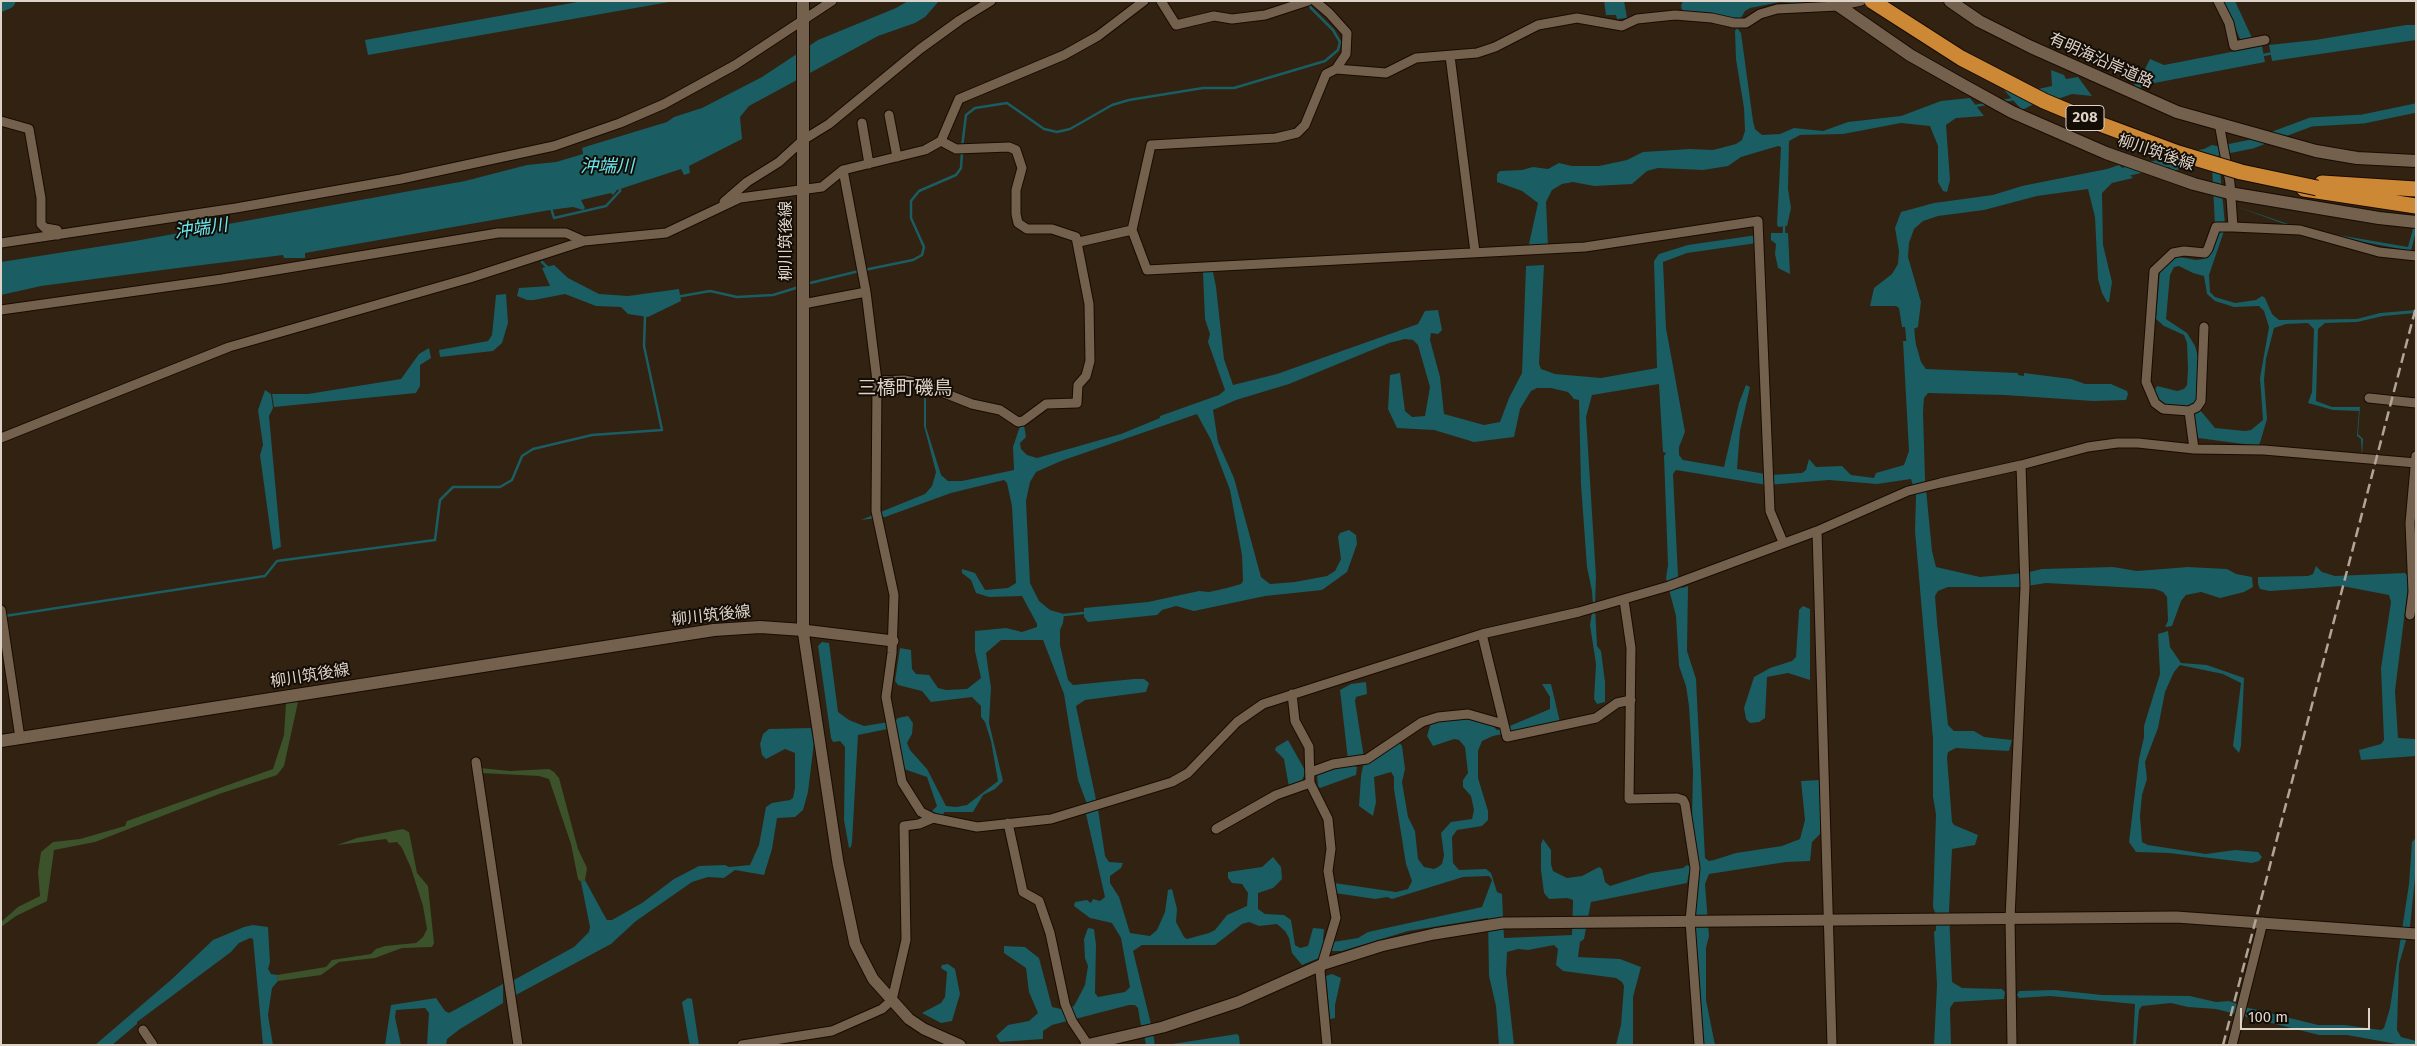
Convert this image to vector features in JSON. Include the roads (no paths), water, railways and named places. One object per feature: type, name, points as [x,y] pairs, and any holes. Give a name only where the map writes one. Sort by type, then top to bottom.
[{"type":"highway","name":"208","points":[[1872,1],[1961,58],[2044,101],[2130,137],[2241,172],[2318,188],[2416,201]]},
{"type":"highway","name":"208","points":[[1879,1],[1964,54],[2020,84],[2094,117],[2180,148],[2234,164],[2318,183],[2416,196]]},
{"type":"highway","points":[[2241,172],[2304,189],[2416,206]]},
{"type":"highway","points":[[2318,183],[2416,189]]},
{"type":"main road","name":"柳川筑後線","points":[[1,741],[714,630],[760,627],[803,630],[803,1]]},
{"type":"main road","name":"有明海沿岸道路","points":[[1950,1],[1979,21],[2080,71],[2177,112],[2286,143],[2358,158],[2411,160]]},
{"type":"main road","name":"柳川筑後線","points":[[1835,4],[1910,55],[2012,112],[2106,153],[2194,184],[2230,193],[2275,202],[2412,222]]},
{"type":"street","points":[[1,243],[58,236],[401,180],[554,146],[620,123],[664,104],[804,25],[832,1]]},
{"type":"street","points":[[717,208],[747,182],[779,162],[803,135],[829,124],[920,49],[990,1]]},
{"type":"street","points":[[1,438],[229,347],[451,284],[584,241],[666,233],[740,198],[822,187],[843,170],[925,150],[941,141],[959,99],[1064,55],[1098,36],[1144,1]]},
{"type":"street","points":[[1161,1],[1176,25],[1214,16],[1232,19],[1265,15],[1304,2]]},
{"type":"street","points":[[1315,1],[1347,33],[1346,54],[1336,69],[1326,74],[1305,125],[1296,133],[1276,138],[1151,145],[1132,230],[1145,268],[1151,271],[1585,247],[1758,221],[1770,511],[1783,542]]},
{"type":"street","points":[[1336,69],[1386,73],[1416,58],[1477,53],[1495,47],[1538,25],[1576,18],[1600,20],[1622,26],[1637,19],[1675,15],[1712,18],[1734,24],[1746,23],[1760,14],[1777,9],[1861,1]]},
{"type":"street","points":[[2218,1],[2229,23],[2234,46],[2265,40]]},
{"type":"street","points":[[1450,56],[1475,252]]},
{"type":"street","points":[[889,115],[897,157]]},
{"type":"street","points":[[1,121],[29,129],[41,198],[41,224],[45,228],[57,230],[58,236]]},
{"type":"street","points":[[862,123],[869,164]]},
{"type":"street","points":[[2219,123],[2230,183],[2233,227]]},
{"type":"street","points":[[877,381],[904,380],[919,383],[972,404],[1000,410],[1018,422],[1023,421],[1039,407],[1046,404],[1077,403],[1078,385],[1086,376],[1090,361],[1091,332],[1089,304],[1076,236],[1052,229],[1027,229],[1018,223],[1016,190],[1022,168],[1016,150],[1009,148],[956,149],[941,141]]},
{"type":"street","points":[[843,170],[864,277],[877,381],[876,511],[894,596],[893,641],[886,697],[902,782],[921,812],[933,818],[977,827],[1051,819],[1172,782],[1188,773],[1237,722],[1263,704],[1482,634],[1624,600],[1669,586],[1816,531],[1908,491],[1940,482],[2021,465],[2088,447],[2117,443],[2138,443],[2194,449],[2264,450],[2416,461],[2410,523],[2414,591],[2410,615]]},
{"type":"street","points":[[2204,327],[2201,401],[2189,411],[2163,409],[2155,403],[2146,382],[2154,271],[2173,253],[2184,251],[2205,253],[2216,227],[2233,227],[2300,230],[2379,252],[2416,256]]},
{"type":"street","points":[[1078,242],[1132,230]]},
{"type":"street","points":[[1,310],[222,279],[498,233],[566,233],[584,241]]},
{"type":"street","points":[[803,292],[866,292]]},
{"type":"street","points":[[2369,398],[2416,404]]},
{"type":"street","points":[[2189,411],[2194,449]]},
{"type":"street","points":[[2012,1045],[2010,918],[2024,587],[2021,465]]},
{"type":"street","points":[[1816,531],[1832,1045]]},
{"type":"street","points":[[1624,600],[1631,648],[1629,799],[1677,798],[1683,800],[1692,837],[1695,868],[1690,921],[1699,1045]]},
{"type":"street","points":[[1,610],[20,738]]},
{"type":"street","points":[[893,641],[803,630],[838,863],[855,944],[866,968],[909,1019],[924,1029],[960,1045]]},
{"type":"street","points":[[1482,634],[1507,737],[1596,718],[1618,704],[1631,700]]},
{"type":"street","points":[[1292,694],[1295,721],[1309,747],[1310,783],[1328,819],[1331,849],[1328,871],[1336,918],[1321,965],[1327,1045]]},
{"type":"street","points":[[1311,772],[1333,764],[1367,760],[1422,722],[1438,717],[1468,714],[1503,724]]},
{"type":"street","points":[[476,762],[518,1045]]},
{"type":"street","points":[[1216,829],[1276,795],[1310,783]]},
{"type":"street","points":[[742,1045],[832,1031],[882,1009],[892,1000],[906,940],[904,826],[919,824],[933,818]]},
{"type":"street","points":[[1008,823],[1023,892],[1039,901],[1050,933],[1067,1008],[1072,1021],[1088,1045],[1163,1027],[1238,1002],[1321,965],[1381,946],[1434,934],[1503,923],[2176,917],[2416,934]]},
{"type":"street","points":[[2232,1045],[2263,922]]},
{"type":"street","points":[[144,1030],[152,1045]]},
{"type":"water","points":[[583,1],[675,1],[368,55],[365,40]]},
{"type":"water","name":"沖端川","points":[[908,1],[939,1],[925,17],[915,23],[878,36],[749,106],[740,117],[742,139],[689,166],[690,173],[684,175],[681,169],[617,190],[613,195],[611,193],[581,200],[585,208],[583,210],[573,207],[550,210],[305,253],[305,258],[284,258],[283,255],[41,286],[1,295],[1,262],[135,241],[465,181],[527,165],[556,162],[583,154],[582,148],[667,122],[674,117],[702,108],[762,77],[818,40],[896,8]]},
{"type":"water","points":[[1604,1],[1624,1],[1627,18],[1617,19],[1616,15],[1606,15]]},
{"type":"water","points":[[1683,1],[1816,1],[1817,5],[1780,2],[1750,8],[1745,11],[1739,21],[1683,13],[1681,6]]},
{"type":"water","points":[[2224,1],[2235,1],[2253,40],[2240,39]]},
{"type":"water","points":[[2416,25],[2416,40],[2272,61],[2269,45],[2315,40]]},
{"type":"water","points":[[1737,28],[1741,33],[1753,121],[1755,129],[1762,135],[1780,134],[1794,128],[1823,131],[1848,122],[1901,116],[1941,101],[1970,98],[1984,116],[1956,118],[1946,125],[1950,180],[1947,192],[1943,191],[1938,182],[1938,146],[1930,126],[1901,123],[1843,134],[1800,135],[1789,141],[1788,189],[1791,208],[1787,226],[1778,227],[1777,224],[1781,147],[1778,146],[1741,157],[1728,166],[1703,170],[1658,168],[1647,171],[1632,184],[1594,186],[1573,182],[1562,184],[1552,190],[1546,202],[1548,246],[1542,255],[1530,255],[1529,244],[1538,203],[1522,191],[1497,182],[1497,174],[1500,171],[1522,170],[1533,167],[1548,169],[1559,163],[1572,166],[1599,166],[1627,160],[1643,152],[1690,149],[1713,150],[1736,144],[1742,140],[1745,131],[1744,108],[1736,59],[1735,31]]},
{"type":"water","points":[[2262,46],[2265,62],[2149,84],[2137,89],[2125,71],[2125,68],[2145,69],[2150,59],[2164,65]]},
{"type":"water","points":[[2051,70],[2064,75],[2066,79],[2078,77],[2092,96],[2072,94],[2052,101],[2036,103],[2022,110],[2004,90],[2024,92],[2052,86]]},
{"type":"water","points":[[2212,145],[2217,146],[2225,225],[2215,225],[2212,167],[2197,164],[2173,171],[2160,158],[2204,149]]},
{"type":"water","points":[[2119,165],[2133,178],[2112,183],[2102,193],[2103,245],[2112,282],[2109,302],[2107,302],[2102,293],[2098,279],[2095,217],[2088,189],[2037,196],[1984,210],[1938,216],[1923,221],[1914,229],[1909,243],[1908,257],[1921,302],[1918,327],[1909,331],[1906,327],[1902,327],[1899,308],[1896,306],[1870,306],[1874,288],[1892,274],[1898,264],[1899,251],[1895,228],[1901,212],[1934,203],[1993,195],[2022,186]]},
{"type":"water","points":[[2235,206],[2303,229],[2408,247],[2416,218],[2416,231],[2411,251],[2301,230]]},
{"type":"water","points":[[2224,231],[2209,275],[2210,292],[2215,297],[2235,303],[2256,300],[2262,296],[2265,298],[2272,314],[2279,320],[2357,319],[2380,313],[2416,310],[2416,313],[2383,316],[2357,322],[2325,323],[2318,329],[2316,401],[2332,407],[2360,407],[2358,434],[2363,439],[2362,456],[2361,439],[2357,436],[2359,411],[2333,410],[2308,403],[2312,392],[2314,329],[2308,323],[2286,324],[2274,328],[2266,359],[2264,380],[2267,419],[2259,446],[2198,438],[2194,417],[2195,413],[2200,410],[2215,428],[2251,430],[2263,420],[2260,378],[2269,327],[2264,311],[2259,306],[2234,307],[2215,301],[2207,294],[2204,276],[2179,266],[2174,267],[2170,275],[2166,319],[2187,333],[2195,346],[2199,360],[2196,400],[2191,406],[2184,406],[2165,404],[2158,400],[2154,391],[2157,386],[2177,391],[2184,389],[2187,385],[2188,369],[2187,343],[2184,335],[2164,326],[2156,319],[2160,270],[2170,260],[2179,257],[2196,260],[2204,259],[2218,232]]},
{"type":"water","points":[[1771,233],[1788,233],[1790,274],[1778,268],[1775,254],[1776,244],[1771,240]]},
{"type":"water","points":[[1757,235],[1757,243],[1687,253],[1663,262],[1666,328],[1685,432],[1679,447],[1679,455],[1683,460],[1724,467],[1739,403],[1746,385],[1750,387],[1740,431],[1737,469],[1771,475],[1802,473],[1806,470],[1809,459],[1816,467],[1842,466],[1851,475],[1874,478],[1876,473],[1904,465],[1909,451],[1903,341],[1915,341],[1921,362],[1926,369],[2018,373],[2018,375],[2024,376],[2024,373],[2071,379],[2085,384],[2111,384],[2127,391],[2128,394],[2126,400],[2093,401],[2005,395],[1928,393],[1924,398],[1923,412],[1925,479],[1932,551],[1936,567],[1980,577],[2025,573],[2042,569],[2113,567],[2137,571],[2188,567],[2227,569],[2236,574],[2252,577],[2253,587],[2244,592],[2220,598],[2201,592],[2186,595],[2181,601],[2172,626],[2165,627],[2168,621],[2167,597],[2163,592],[2155,589],[2046,583],[2021,587],[1948,587],[1938,591],[1935,596],[1948,725],[1954,731],[1974,731],[1984,737],[2012,740],[2009,751],[1956,748],[1948,752],[1947,757],[1952,822],[1954,825],[1978,835],[1975,845],[1952,849],[1949,911],[1952,982],[1962,988],[2002,989],[2005,992],[2004,999],[1954,1002],[1950,1008],[1951,1045],[1934,1045],[1937,985],[1934,932],[1936,930],[1936,915],[1933,907],[1936,814],[1933,797],[1933,739],[1915,531],[1916,496],[1911,479],[1877,484],[1829,480],[1767,485],[1676,470],[1673,474],[1678,576],[1682,588],[1688,586],[1687,651],[1696,679],[1705,858],[1709,861],[1714,860],[1736,853],[1782,846],[1800,839],[1805,820],[1801,781],[1820,780],[1820,834],[1812,842],[1810,861],[1786,862],[1709,874],[1705,884],[1709,936],[1706,948],[1706,1000],[1715,1045],[1700,1045],[1693,903],[1697,876],[1689,873],[1687,883],[1591,902],[1584,939],[1580,942],[1578,957],[1620,959],[1641,967],[1633,997],[1633,1045],[1616,1045],[1621,1025],[1624,986],[1622,982],[1616,978],[1563,971],[1556,965],[1558,949],[1554,945],[1507,952],[1506,973],[1514,1045],[1499,1045],[1496,1006],[1489,976],[1488,918],[1408,931],[1342,951],[1322,951],[1319,958],[1302,965],[1292,953],[1289,938],[1285,931],[1277,924],[1259,926],[1249,922],[1242,924],[1215,945],[1142,945],[1133,951],[1151,1024],[1141,1026],[1138,1008],[1135,1005],[1129,1005],[1052,1025],[1043,1031],[1043,1039],[1000,1042],[996,1036],[1008,1025],[1029,1021],[1038,1013],[1029,992],[1026,968],[1004,953],[1004,946],[1025,947],[1039,958],[1052,1007],[1065,1010],[1074,1006],[1085,985],[1088,966],[1085,958],[1084,939],[1088,928],[1094,929],[1096,945],[1095,993],[1098,997],[1125,992],[1130,987],[1121,938],[1112,923],[1090,918],[1074,906],[1075,902],[1087,900],[1091,903],[1093,899],[1100,901],[1105,897],[1086,814],[1090,812],[1078,780],[1064,694],[1043,640],[1001,640],[986,653],[991,688],[989,723],[1003,781],[995,789],[983,795],[973,812],[944,812],[943,817],[932,811],[937,806],[927,777],[904,769],[897,727],[858,735],[852,842],[849,848],[844,820],[845,747],[840,741],[833,742],[831,738],[818,646],[822,642],[829,643],[838,712],[849,720],[864,726],[895,721],[898,718],[908,716],[913,723],[912,734],[907,743],[910,750],[927,769],[946,806],[956,807],[967,805],[998,781],[991,741],[985,722],[981,717],[981,706],[972,697],[931,702],[922,691],[898,685],[895,681],[900,648],[911,650],[912,669],[916,674],[929,675],[938,688],[946,690],[967,689],[981,678],[975,651],[975,631],[1006,628],[1022,632],[1037,627],[1022,596],[989,597],[976,593],[971,580],[962,573],[962,569],[975,573],[985,590],[1008,588],[1016,583],[1012,506],[1007,483],[1004,480],[951,493],[885,517],[861,520],[925,494],[932,486],[936,472],[924,426],[924,398],[926,397],[926,427],[941,475],[948,481],[962,481],[1014,470],[1013,447],[1020,426],[1024,425],[1026,437],[1020,443],[1021,449],[1027,455],[1037,458],[1121,434],[1160,418],[1160,416],[1219,395],[1225,390],[1208,342],[1210,334],[1205,319],[1203,273],[1205,267],[1212,267],[1224,359],[1233,385],[1277,374],[1418,324],[1425,311],[1438,310],[1442,330],[1438,334],[1431,333],[1430,340],[1440,377],[1444,414],[1484,425],[1500,422],[1509,398],[1522,373],[1526,266],[1544,265],[1539,364],[1541,369],[1555,374],[1601,378],[1657,368],[1654,261],[1659,254],[1688,245]],"holes":[[[1405,339],[1413,340],[1418,345],[1430,387],[1425,416],[1412,417],[1405,411],[1400,373],[1390,375],[1388,409],[1397,428],[1434,430],[1474,442],[1514,437],[1520,409],[1531,391],[1537,388],[1551,388],[1568,392],[1574,399],[1579,400],[1581,485],[1587,567],[1592,591],[1593,606],[1590,625],[1596,664],[1594,699],[1597,704],[1605,702],[1605,682],[1601,651],[1597,646],[1596,577],[1586,417],[1592,395],[1659,384],[1663,452],[1666,453],[1664,456],[1668,565],[1666,578],[1676,616],[1679,666],[1686,686],[1689,706],[1693,771],[1692,818],[1698,870],[1687,865],[1683,868],[1651,873],[1610,886],[1605,882],[1602,869],[1599,867],[1582,876],[1567,878],[1553,871],[1551,850],[1543,839],[1541,844],[1541,870],[1544,893],[1549,899],[1567,898],[1573,900],[1572,935],[1504,938],[1502,894],[1497,892],[1491,873],[1486,869],[1459,870],[1453,863],[1452,837],[1457,830],[1482,826],[1488,820],[1488,811],[1478,778],[1478,751],[1482,741],[1493,736],[1560,722],[1551,684],[1542,684],[1550,697],[1550,709],[1505,728],[1497,730],[1488,721],[1454,718],[1431,723],[1427,736],[1433,746],[1454,739],[1459,740],[1465,747],[1468,773],[1463,780],[1463,787],[1471,796],[1474,810],[1472,819],[1451,822],[1441,833],[1444,855],[1442,864],[1434,869],[1424,867],[1418,859],[1415,831],[1408,817],[1402,782],[1405,769],[1402,746],[1399,742],[1363,766],[1359,806],[1373,816],[1376,802],[1374,777],[1391,772],[1394,777],[1394,789],[1406,864],[1412,881],[1408,889],[1396,892],[1334,883],[1335,893],[1375,899],[1387,897],[1392,899],[1463,877],[1489,876],[1492,880],[1482,907],[1368,932],[1358,938],[1333,942],[1323,940],[1324,929],[1313,928],[1308,946],[1300,948],[1295,945],[1291,920],[1284,915],[1265,914],[1258,909],[1258,893],[1273,888],[1282,879],[1281,867],[1273,857],[1262,867],[1228,872],[1228,878],[1232,883],[1242,884],[1248,893],[1247,906],[1227,915],[1215,930],[1187,939],[1184,937],[1176,922],[1177,909],[1172,889],[1168,890],[1165,912],[1157,930],[1150,936],[1130,933],[1119,897],[1110,883],[1110,876],[1121,868],[1123,863],[1109,862],[1105,856],[1098,809],[1076,706],[1085,700],[1146,692],[1149,683],[1144,679],[1134,679],[1073,685],[1068,680],[1060,645],[1060,630],[1064,614],[1050,610],[1039,601],[1030,583],[1026,501],[1030,482],[1036,472],[1061,461],[1197,414],[1211,440],[1230,490],[1242,555],[1243,581],[1241,584],[1209,592],[1199,591],[1148,602],[1084,608],[1084,617],[1088,622],[1157,615],[1162,610],[1176,606],[1194,611],[1265,596],[1322,590],[1347,572],[1357,544],[1356,535],[1349,530],[1340,533],[1338,537],[1341,559],[1335,571],[1327,576],[1270,584],[1261,577],[1234,478],[1218,442],[1213,410],[1236,400],[1289,384],[1389,343]]]},
{"type":"water","points":[[554,265],[568,278],[599,294],[628,296],[679,289],[681,301],[648,317],[628,314],[621,307],[596,306],[565,294],[534,300],[527,300],[517,296],[519,288],[550,286],[542,268]]},
{"type":"water","points":[[506,294],[508,323],[502,343],[493,351],[440,357],[439,350],[488,341],[492,335],[496,295]]},
{"type":"water","points":[[429,348],[431,358],[420,365],[420,386],[416,393],[274,407],[272,394],[308,394],[401,379],[419,354]]},
{"type":"water","points":[[265,390],[271,394],[273,408],[269,416],[281,547],[273,550],[260,455],[263,445],[258,410]]},
{"type":"water","points":[[2316,566],[2322,572],[2335,576],[2405,573],[2416,585],[2408,587],[2395,691],[2398,738],[2415,739],[2416,736],[2416,756],[2361,760],[2359,750],[2381,744],[2384,740],[2381,668],[2391,602],[2389,595],[2342,586],[2270,591],[2260,589],[2258,584],[2258,577],[2308,576],[2313,574]]},
{"type":"water","points":[[1803,606],[1810,609],[1810,680],[1788,673],[1767,677],[1765,718],[1759,722],[1750,723],[1746,719],[1744,708],[1754,677],[1770,668],[1792,661],[1796,657],[1799,610]]},
{"type":"water","points":[[2168,631],[2170,647],[2181,663],[2207,665],[2244,678],[2241,746],[2239,753],[2233,746],[2241,683],[2223,674],[2180,665],[2174,672],[2165,692],[2158,728],[2145,762],[2147,779],[2142,795],[2140,816],[2142,842],[2148,845],[2206,854],[2235,850],[2258,852],[2262,857],[2259,861],[2252,863],[2169,853],[2136,852],[2129,842],[2144,726],[2160,674],[2158,634]]},
{"type":"water","points":[[1366,682],[1367,694],[1356,697],[1355,701],[1364,758],[1348,760],[1340,690],[1351,684]]},
{"type":"water","points":[[811,728],[814,742],[808,792],[803,810],[795,817],[777,818],[772,849],[764,875],[735,870],[724,878],[708,877],[692,882],[636,921],[611,944],[514,996],[512,981],[574,947],[589,932],[590,927],[581,882],[585,880],[607,920],[612,920],[642,903],[674,879],[699,866],[725,865],[729,867],[750,865],[759,845],[766,807],[772,803],[790,800],[793,798],[795,788],[795,753],[785,749],[766,759],[762,755],[760,744],[763,734],[769,729]]},
{"type":"water","points":[[1288,740],[1306,772],[1301,782],[1289,787],[1284,759],[1275,750],[1276,747]]},
{"type":"water","points":[[1350,765],[1357,767],[1356,775],[1320,788],[1318,786],[1317,774],[1323,769]]},
{"type":"water","points":[[2416,838],[2416,868],[2410,927],[2399,964],[2397,1030],[2401,1037],[2416,1041],[2416,1045],[2402,1045],[2347,1035],[2319,1035],[2216,1009],[2188,1007],[2171,1003],[2142,1006],[2139,1010],[2136,1045],[2133,1045],[2135,1004],[2050,996],[2019,998],[2017,995],[2019,991],[2055,990],[2102,995],[2190,996],[2216,1002],[2229,1001],[2245,1007],[2318,1025],[2345,1025],[2381,1030],[2384,1028],[2390,1008],[2409,884],[2412,842]]},
{"type":"water","points":[[253,925],[268,927],[270,962],[268,969],[271,974],[277,975],[278,981],[272,988],[268,1015],[273,1045],[263,1045],[253,939],[250,938],[239,943],[231,952],[137,1022],[112,1045],[95,1045],[172,979],[213,940]]},
{"type":"water","points":[[948,964],[955,969],[960,994],[952,1021],[941,1023],[922,1013],[941,1003],[945,997],[947,972],[941,968],[942,965]]},
{"type":"water","points":[[1332,974],[1341,978],[1335,1005],[1335,1018],[1330,1019],[1326,976]]},
{"type":"water","points":[[503,984],[503,1003],[460,1029],[447,1039],[446,1045],[427,1045],[429,1013],[425,1008],[396,1010],[395,1017],[401,1045],[385,1045],[391,1005],[436,998],[445,1011],[449,1013]]},
{"type":"water","points":[[688,998],[692,999],[699,1045],[690,1045],[689,1042],[682,1002]]},
{"type":"water","points":[[1237,1034],[1240,1045],[1166,1045]]},
{"type":"waterway","points":[[1,4],[8,1]]},
{"type":"waterway","points":[[962,147],[966,115],[975,108],[1007,103],[1044,129],[1057,132],[1070,129],[1112,105],[1129,100],[1203,88],[1234,88],[1325,61],[1338,50],[1340,42],[1333,30],[1311,8],[1309,3]]},
{"type":"waterway","points":[[2263,55],[2274,53]]},
{"type":"waterway","points":[[2002,101],[2014,99]]},
{"type":"waterway","points":[[1975,106],[1986,104]]},
{"type":"waterway","points":[[2207,153],[2252,144],[2311,122],[2363,119],[2416,108]]},
{"type":"waterway","points":[[864,270],[913,260],[922,255],[924,247],[911,218],[911,201],[919,191],[956,175],[961,168],[962,152]]},
{"type":"waterway","points":[[2115,174],[2175,161]]},
{"type":"waterway","points":[[551,208],[554,218],[606,206],[620,191],[620,187]]},
{"type":"waterway","points":[[1784,223],[1784,235]]},
{"type":"waterway","points":[[542,262],[549,269]]},
{"type":"waterway","points":[[806,284],[859,271]]},
{"type":"waterway","points":[[676,297],[710,291],[737,297],[773,295],[799,287]]},
{"type":"waterway","points":[[5,616],[265,576],[277,561],[435,540],[440,500],[453,487],[500,487],[512,480],[522,456],[533,449],[592,435],[662,430],[644,346],[645,316]]},
{"type":"waterway","points":[[1909,321],[1912,353]]},
{"type":"waterway","points":[[1064,615],[1083,613]]},
{"type":"waterway","points":[[1147,1026],[1150,1042]]},
{"type":"railway","points":[[2223,1045],[2416,307]]},
{"type":"district","name":"三橋町磯鳥","points":[[905,389]]}]
